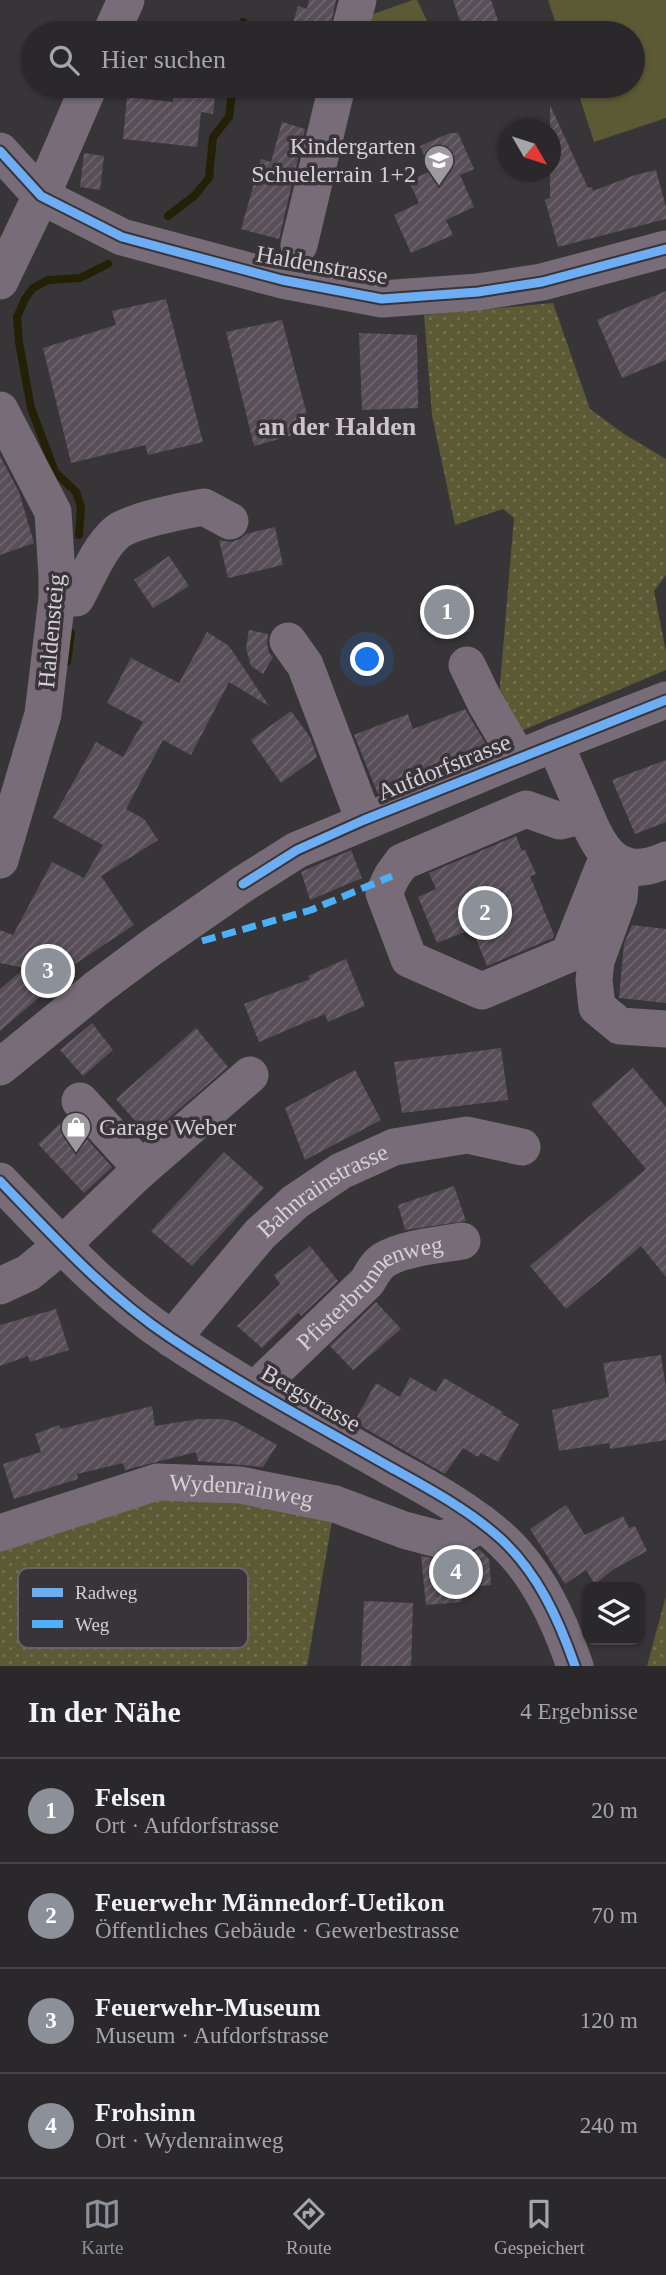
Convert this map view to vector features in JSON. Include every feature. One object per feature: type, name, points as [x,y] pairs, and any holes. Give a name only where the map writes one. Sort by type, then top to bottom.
[{"type":"street","points":[[116,21],[126,0]]},
{"type":"street","points":[[352,21],[358,0]]},
{"type":"street","points":[[0,281],[84,98]]},
{"type":"street","points":[[299,244],[334,98]]},
{"type":"street","name":"Haldenstrasse","points":[[0,151],[41,196],[122,237],[282,281],[382,299],[478,292],[542,282],[666,249]]},
{"type":"street","name":"Haldensteig","points":[[0,410],[52,512],[57,598],[43,714],[0,860]]},
{"type":"street","points":[[57,598],[76,598],[117,531],[163,515],[204,506],[230,521]]},
{"type":"street","points":[[288,641],[305,665],[364,820]]},
{"type":"street","points":[[467,665],[518,758]]},
{"type":"street","name":"Aufdorfstrasse","points":[[0,1067],[97,988],[271,865],[297,850],[364,820],[666,700]]},
{"type":"street","points":[[555,743],[597,841],[615,860],[638,868],[666,860]]},
{"type":"street","points":[[585,815],[560,821],[526,809],[473,827],[402,862],[384,893],[409,959],[482,991],[569,954],[615,860]]},
{"type":"street","points":[[615,860],[619,898],[596,961],[594,980],[597,1007],[620,1027],[666,1029]]},
{"type":"street","points":[[0,1286],[28,1273],[62,1245],[138,1172],[250,1075]]},
{"type":"street","points":[[80,1101],[134,1160],[138,1172]]},
{"type":"street","name":"Bahnrainstrasse","points":[[172,1339],[260,1234],[295,1202],[341,1171],[394,1147],[467,1135],[522,1147]]},
{"type":"street","name":"Bergstrasse","points":[[0,1181],[127,1307],[172,1339],[482,1523],[502,1540],[525,1566],[552,1611],[575,1666]]},
{"type":"street","name":"Pfisterbrunnenweg","points":[[258,1390],[302,1342],[367,1282],[375,1268],[384,1260],[396,1254],[462,1241]]},
{"type":"street","name":"Wydenrainweg","points":[[0,1533],[157,1482],[240,1485],[335,1504],[404,1530],[438,1539],[462,1535],[482,1523]]},
{"type":"shaded area","points":[[417,0],[427,21],[371,21],[370,15]]},
{"type":"shaded area","points":[[548,0],[666,0],[666,118],[594,142],[580,98],[645,98],[645,21],[555,21]]},
{"type":"shaded area","points":[[553,303],[590,409],[624,434],[666,459],[666,575],[654,591],[666,652],[666,670],[521,731],[499,697],[514,518],[503,509],[455,525],[432,415],[424,315]]},
{"type":"shaded area","points":[[157,1482],[335,1504],[307,1666],[0,1666],[0,1533]]},
{"type":"shaded area","points":[[666,1596],[666,1666],[647,1666]]},
{"type":"building","points":[[309,0],[336,0],[332,21],[294,21],[298,6],[307,9]]},
{"type":"building","points":[[453,0],[491,0],[498,21],[460,21]]},
{"type":"building","points":[[127,98],[173,102],[174,98],[215,98],[213,114],[201,112],[197,147],[123,139]]},
{"type":"building","points":[[550,105],[556,119],[550,119]]},
{"type":"building","points":[[282,122],[305,129],[279,239],[241,229],[261,159],[271,162]]},
{"type":"building","points":[[561,129],[588,188],[592,187],[593,191],[656,170],[666,207],[666,219],[558,247],[545,200],[550,198],[550,182],[561,182]]},
{"type":"building","name":"Kindergarten Schuelerrain 1+2","points":[[450,133],[458,133],[474,169],[460,175],[474,207],[446,220],[453,235],[411,253],[394,215],[419,203],[409,181],[431,171],[420,146]]},
{"type":"building","points":[[84,153],[104,156],[100,190],[80,187]]},
{"type":"building","points":[[666,291],[666,360],[622,378],[597,320]]},
{"type":"building","points":[[166,299],[203,442],[148,455],[145,445],[71,463],[43,348],[116,325],[112,311]]},
{"type":"building","points":[[282,320],[311,430],[254,446],[226,332]]},
{"type":"building","points":[[359,333],[417,335],[418,408],[362,410]]},
{"type":"building","points":[[0,456],[19,492],[34,543],[0,555]]},
{"type":"building","points":[[275,527],[283,565],[228,578],[219,540],[231,542],[246,534]]},
{"type":"building","points":[[169,556],[189,586],[153,608],[134,580]]},
{"type":"building","points":[[458,584],[474,620],[467,624],[470,631],[447,640],[445,634],[436,638],[419,604]]},
{"type":"building","points":[[249,630],[268,634],[267,644],[273,657],[263,674],[251,666],[246,648]]},
{"type":"building","points":[[207,632],[229,646],[269,706],[229,682],[191,755],[163,740],[126,809],[144,819],[158,840],[101,876],[134,925],[69,968],[76,977],[47,999],[43,994],[0,1031],[0,989],[25,968],[0,963],[0,930],[13,935],[52,862],[84,878],[103,845],[53,818],[96,742],[123,757],[143,722],[107,703],[131,658],[179,683]]},
{"type":"building","points":[[465,709],[487,746],[429,769],[430,772],[378,794],[354,735],[408,714],[413,729]]},
{"type":"building","points":[[291,711],[310,737],[317,757],[281,783],[251,740]]},
{"type":"building","points":[[666,760],[666,822],[635,834],[612,780]]},
{"type":"building","points":[[516,836],[536,874],[530,876],[554,935],[553,938],[487,966],[472,929],[437,943],[418,897],[436,889],[429,873]]},
{"type":"building","points":[[351,850],[362,878],[310,900],[301,872]]},
{"type":"building","points":[[632,925],[666,929],[666,1003],[619,998],[624,944]]},
{"type":"building","points":[[346,959],[365,1006],[328,1022],[325,1014],[259,1042],[244,1004],[310,979],[308,976]]},
{"type":"building","points":[[92,1023],[113,1050],[83,1076],[60,1050]]},
{"type":"building","points":[[196,1028],[228,1067],[148,1136],[116,1099]]},
{"type":"building","points":[[501,1048],[508,1100],[402,1113],[394,1062]]},
{"type":"building","points":[[633,1068],[666,1107],[666,1277],[641,1246],[566,1309],[530,1266],[646,1169],[591,1104]]},
{"type":"building","points":[[355,1070],[381,1120],[305,1160],[285,1108]]},
{"type":"building","name":"Garage Weber","points":[[67,1117],[112,1167],[84,1193],[38,1144]]},
{"type":"building","points":[[224,1152],[264,1188],[192,1266],[151,1231]]},
{"type":"building","points":[[454,1186],[466,1221],[405,1230],[398,1205]]},
{"type":"building","points":[[310,1246],[338,1281],[301,1316],[298,1313],[262,1348],[237,1326],[280,1284],[274,1275]]},
{"type":"building","points":[[376,1302],[401,1329],[353,1370],[330,1346]]},
{"type":"building","points":[[56,1309],[69,1350],[30,1362],[28,1356],[0,1366],[0,1325]]},
{"type":"building","points":[[661,1355],[666,1388],[666,1440],[610,1449],[609,1443],[559,1451],[552,1410],[609,1397],[603,1363]]},
{"type":"building","points":[[410,1377],[436,1392],[444,1378],[519,1424],[498,1462],[481,1453],[478,1457],[463,1448],[445,1474],[354,1422],[376,1383],[400,1397]]},
{"type":"building","points":[[152,1406],[155,1426],[199,1419],[224,1419],[236,1422],[277,1445],[263,1467],[198,1461],[196,1452],[125,1470],[123,1463],[77,1474],[78,1479],[14,1499],[3,1464],[41,1452],[35,1434],[59,1425],[61,1429]]},
{"type":"building","points":[[566,1505],[585,1535],[623,1516],[629,1528],[635,1526],[647,1551],[614,1569],[598,1582],[594,1582],[586,1570],[565,1584],[530,1529]]},
{"type":"building","points":[[479,1549],[489,1559],[491,1585],[461,1588],[462,1602],[426,1605],[421,1556],[441,1560],[466,1556]]},
{"type":"building","points":[[364,1601],[413,1603],[411,1666],[361,1666]]},
{"type":"waterway","points":[[168,216],[194,196],[209,178],[213,137],[229,117],[231,98]]},
{"type":"waterway","points":[[79,535],[81,507],[76,492],[55,472],[31,408],[17,317],[33,288],[48,280],[80,278],[108,264]]},
{"type":"waterway","points":[[67,662],[71,633]]},
{"type":"marked path","points":[[202,941],[311,910],[392,876]]},
{"type":"cycle path","points":[[0,151],[41,196],[122,237],[282,280],[382,299],[478,292],[542,282],[666,249]]},
{"type":"cycle path","points":[[243,884],[297,850],[364,820],[666,700]]},
{"type":"cycle path","points":[[0,1181],[81,1264],[147,1321],[224,1372],[433,1491],[489,1528],[514,1552],[546,1598],[575,1666]]},
{"type":"place","name":"Kindergarten Schuelerrain 1+2","points":[[439,187]]},
{"type":"place","name":"Felsen","points":[[447,612]]},
{"type":"place","name":"Feuerwehr Männedorf-Uetikon","points":[[485,913]]},
{"type":"place","name":"Feuerwehr-Museum","points":[[48,971]]},
{"type":"place","name":"Garage Weber","points":[[76,1154]]},
{"type":"place","name":"Frohsinn","points":[[456,1572]]},
{"type":"district","name":"an der Halden","points":[[337,426]]}]
